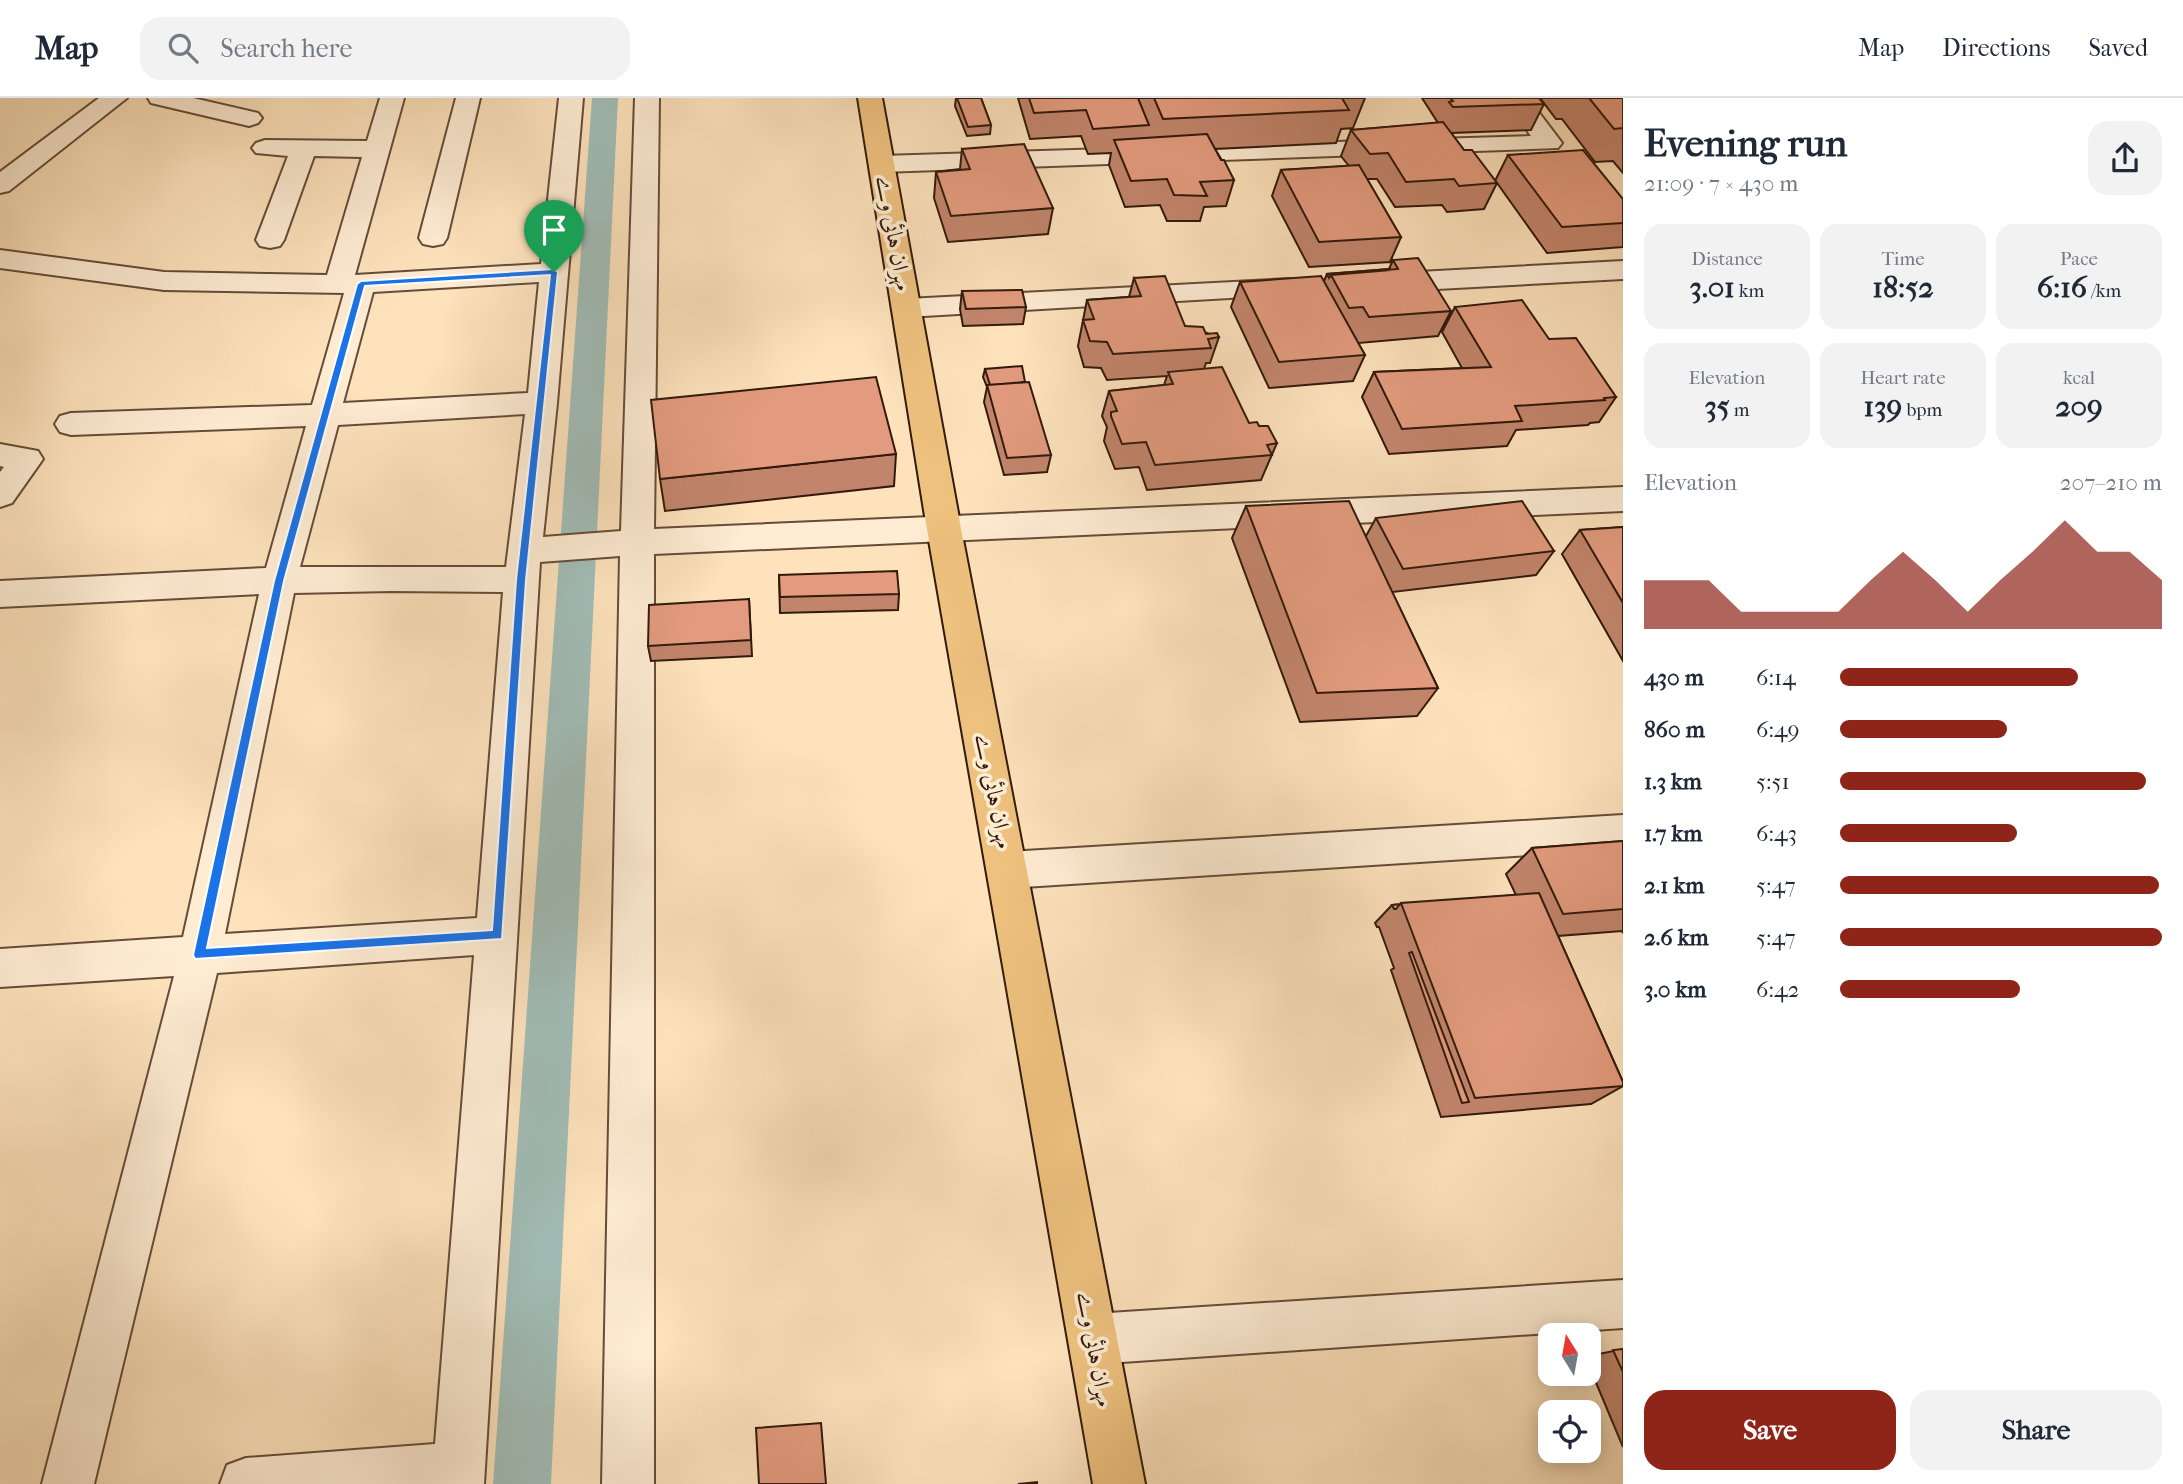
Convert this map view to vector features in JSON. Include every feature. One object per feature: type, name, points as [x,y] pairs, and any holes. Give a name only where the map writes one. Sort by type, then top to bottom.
[{"type":"main road","name":"مہران ہائی وے","points":[[870,98],[944,529],[1009,870],[1119,1484]]},
{"type":"street","points":[[0,185],[22,155],[115,98]]},
{"type":"street","points":[[160,98],[249,118]]},
{"type":"street","points":[[68,1484],[200,955],[279,581],[326,415],[377,149],[392,98]]},
{"type":"street","points":[[433,238],[468,98]]},
{"type":"street","points":[[246,1484],[459,1476],[498,935],[542,403],[571,98]]},
{"type":"street","points":[[628,1484],[621,543],[647,98]]},
{"type":"street","points":[[882,164],[1549,142],[1515,98]]},
{"type":"street","points":[[265,148],[377,149]]},
{"type":"street","points":[[270,240],[303,149]]},
{"type":"street","points":[[0,259],[164,281],[350,284],[554,272]]},
{"type":"street","points":[[1361,284],[1623,270]]},
{"type":"street","points":[[907,308],[1320,286]]},
{"type":"street","points":[[71,424],[326,415],[542,403]]},
{"type":"street","points":[[0,455],[27,460],[0,495]]},
{"type":"street","points":[[0,594],[451,576],[621,543],[1623,499]]},
{"type":"street","points":[[1009,870],[1623,832]]},
{"type":"street","points":[[0,968],[498,935]]},
{"type":"street","points":[[1093,1339],[1623,1304]]},
{"type":"building","points":[[957,98],[981,98],[991,125],[968,127]]},
{"type":"building","points":[[1029,98],[1138,98],[1149,125],[1093,129],[1086,110],[1034,113]]},
{"type":"building","points":[[1154,98],[1342,98],[1349,110],[1163,119]]},
{"type":"building","points":[[1450,98],[1539,98],[1544,104],[1453,107],[1449,102],[1453,101]]},
{"type":"building","points":[[1589,98],[1623,98],[1623,128],[1614,129]]},
{"type":"building","points":[[1443,122],[1464,150],[1472,150],[1497,183],[1459,186],[1454,179],[1406,182],[1388,153],[1370,154],[1351,130]]},
{"type":"building","points":[[1207,134],[1234,180],[1200,182],[1207,196],[1174,195],[1167,179],[1131,181],[1114,140]]},
{"type":"building","points":[[1024,144],[1053,208],[951,216],[936,172],[970,169],[962,149]]},
{"type":"building","points":[[1583,150],[1623,199],[1623,223],[1562,227],[1508,155]]},
{"type":"building","points":[[1359,165],[1401,237],[1319,242],[1281,170]]},
{"type":"building","points":[[1418,258],[1451,311],[1369,317],[1363,307],[1349,308],[1331,275],[1398,269],[1393,260]]},
{"type":"building","points":[[1390,269],[1331,275],[1329,278],[1327,274]]},
{"type":"building","points":[[1165,276],[1185,326],[1203,327],[1206,334],[1217,333],[1219,337],[1208,339],[1211,348],[1113,354],[1107,342],[1090,341],[1083,320],[1094,319],[1087,300],[1141,296],[1134,278]]},
{"type":"building","points":[[1321,276],[1365,355],[1279,362],[1240,282]]},
{"type":"building","points":[[1022,290],[1026,307],[966,309],[962,291]]},
{"type":"building","points":[[1522,300],[1549,339],[1576,338],[1616,397],[1515,406],[1522,421],[1402,429],[1374,372],[1491,367],[1455,307]]},
{"type":"building","points":[[1022,366],[1025,382],[990,385],[985,369]]},
{"type":"building","points":[[1222,367],[1249,423],[1257,422],[1259,426],[1268,426],[1277,443],[1267,445],[1272,455],[1155,465],[1146,442],[1122,444],[1111,416],[1111,412],[1117,411],[1109,391],[1173,384],[1168,372]]},
{"type":"building","points":[[876,377],[896,454],[660,479],[651,400]]},
{"type":"building","points":[[1029,382],[1051,455],[1007,458],[987,385]]},
{"type":"building","points":[[1349,501],[1438,688],[1317,693],[1246,506]]},
{"type":"building","points":[[1522,501],[1554,551],[1403,569],[1376,518]]},
{"type":"building","points":[[1623,527],[1623,603],[1580,530]]},
{"type":"building","points":[[897,571],[899,594],[780,597],[779,575]]},
{"type":"building","points":[[749,599],[751,640],[648,646],[649,605]]},
{"type":"building","points":[[1623,841],[1623,909],[1563,914],[1532,848]]},
{"type":"building","points":[[1539,893],[1623,1086],[1475,1098],[1401,903]]},
{"type":"building","points":[[1412,952],[1469,1102],[1462,1103],[1409,953]]},
{"type":"building","points":[[1623,1349],[1623,1372],[1613,1350]]},
{"type":"building","points":[[821,1423],[826,1484],[759,1484],[756,1428]]},
{"type":"waterway","points":[[522,1484],[605,98]]},
{"type":"route","points":[[554,272],[521,580],[498,935],[200,955],[279,581],[361,284],[554,272]]}]
